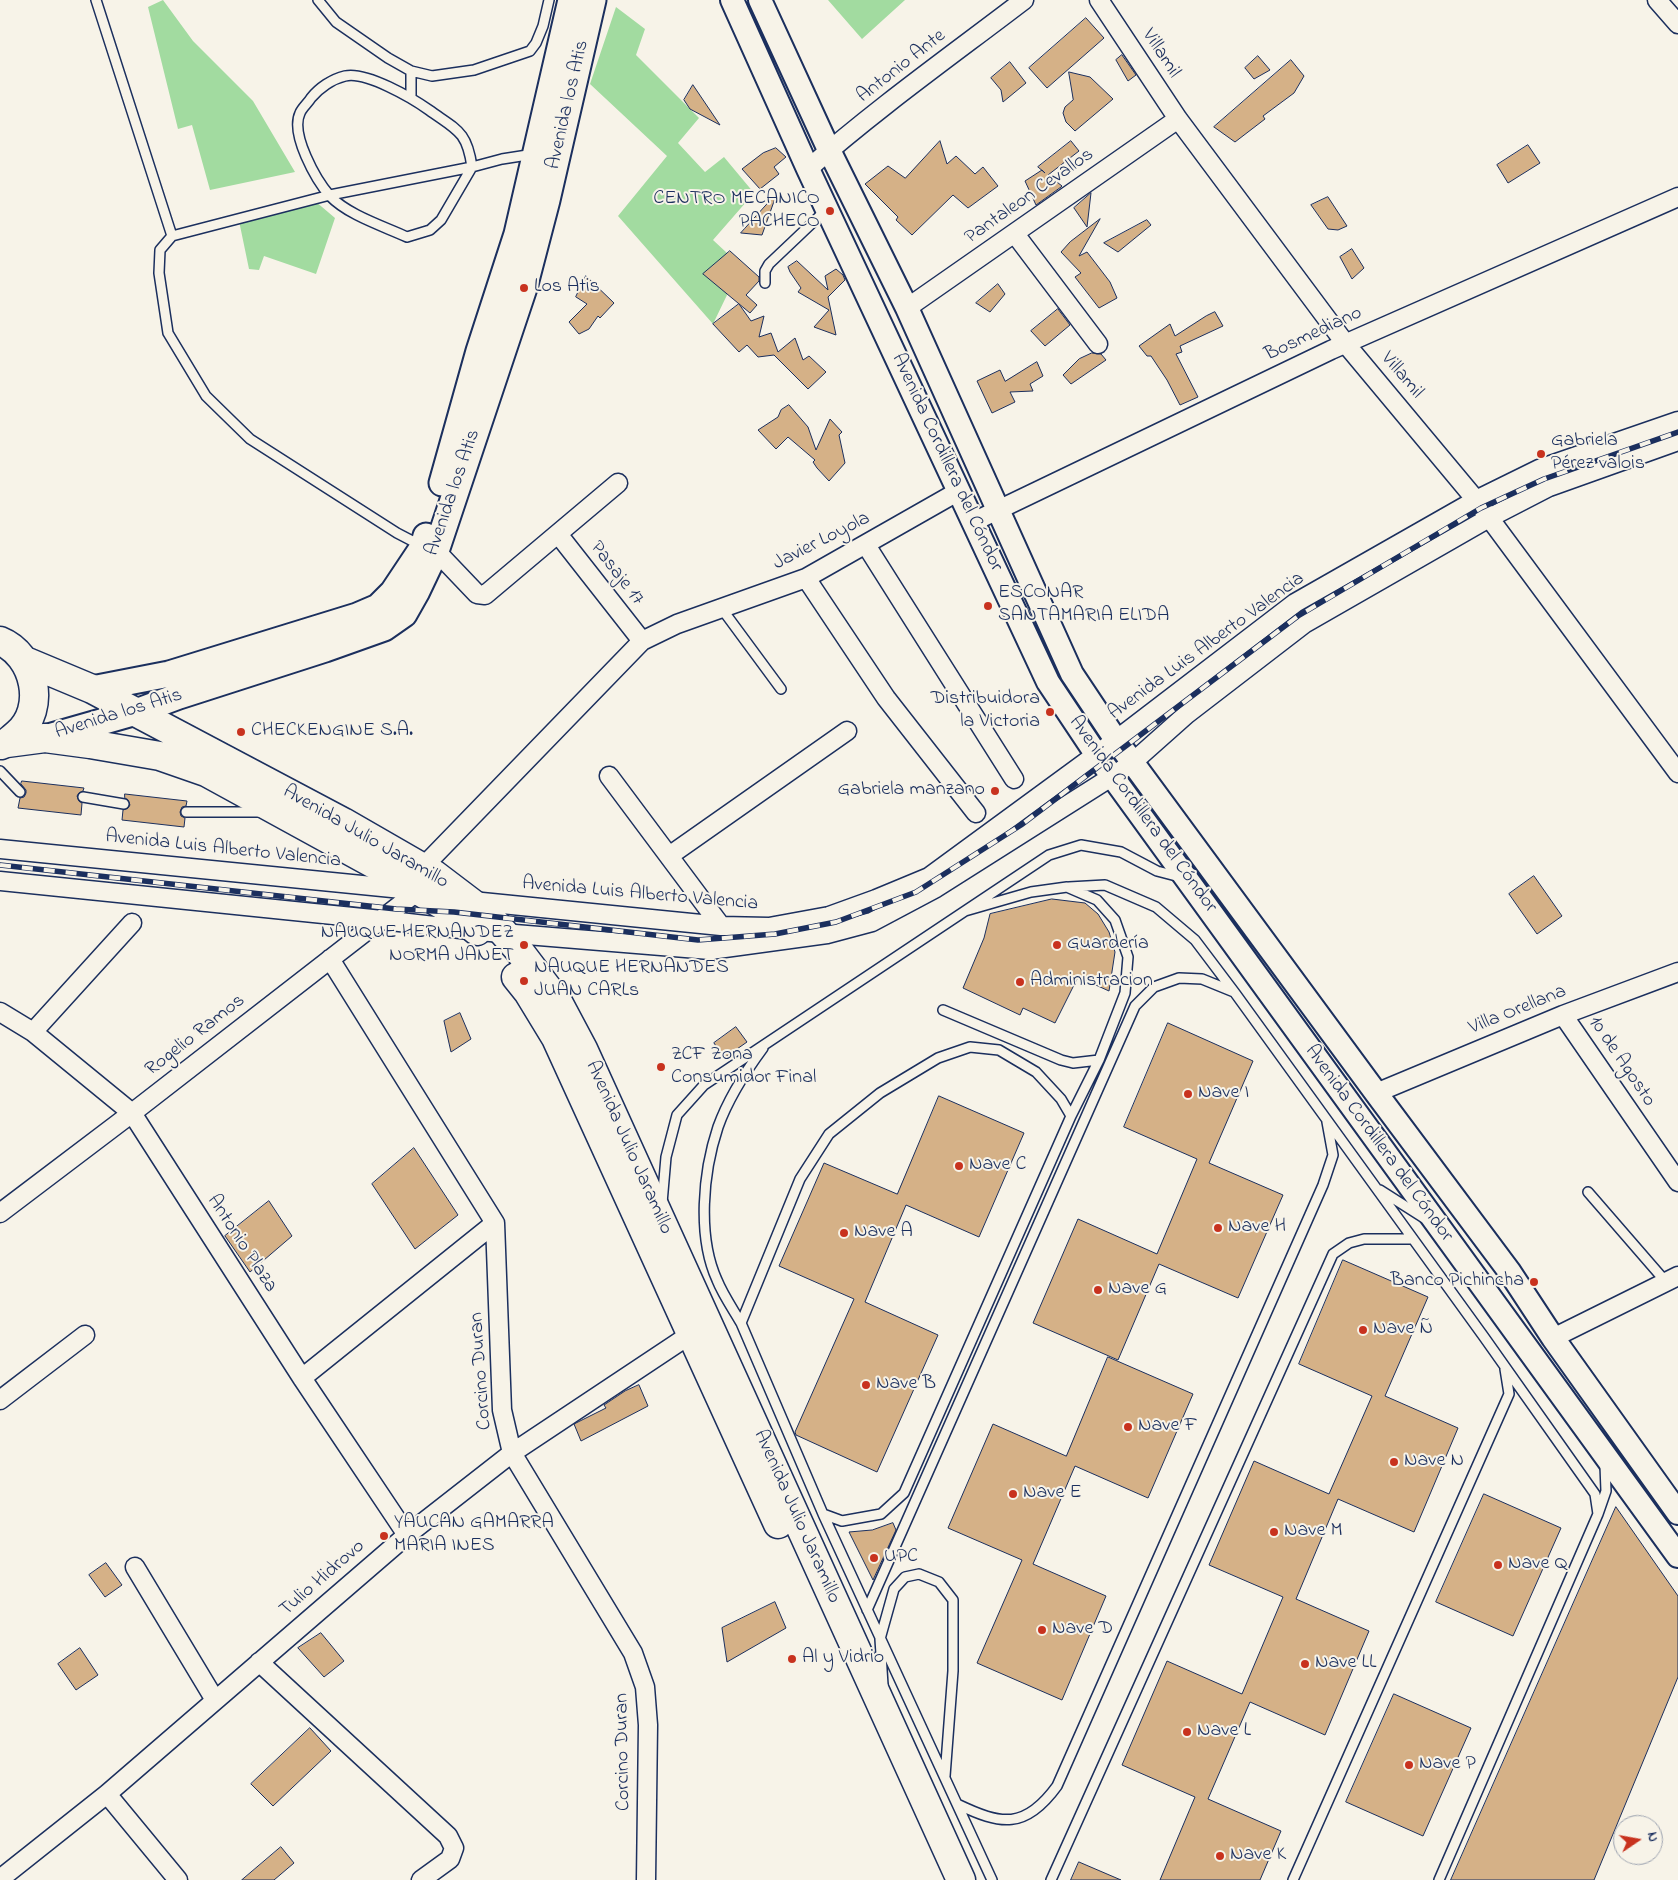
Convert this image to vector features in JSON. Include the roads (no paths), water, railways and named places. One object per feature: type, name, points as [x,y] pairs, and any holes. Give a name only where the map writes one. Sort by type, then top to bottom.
[{"type":"main road","name":"Avenida los Atis","points":[[545,157],[571,0]]},
{"type":"main road","name":"Avenida los Atis","points":[[44,738],[136,712],[179,696],[325,649],[384,628],[404,614],[418,591],[479,352],[516,234],[545,157],[593,0]]},
{"type":"main road","name":"Avenida los Atis","points":[[92,689],[169,674],[357,616],[378,606],[393,592],[429,549]]},
{"type":"main road","points":[[0,641],[8,644],[24,661],[33,678],[34,696],[31,715],[21,731],[3,744]]},
{"type":"main road","name":"Avenida Julio Jaramillo","points":[[24,661],[92,689],[342,822],[420,879],[454,912],[491,932],[558,1002],[583,1049],[961,1880]]},
{"type":"main road","name":"Avenida Julio Jaramillo","points":[[3,744],[44,738],[160,756],[206,772],[383,870],[420,879],[435,875],[489,916],[491,932],[556,1038],[941,1880]]},
{"type":"street","name":"Avenida Cordillera del Cóndor","points":[[732,0],[808,170],[1048,682],[1096,754],[1678,1556]]},
{"type":"street","name":"Avenida Cordillera del Cóndor","points":[[760,0],[829,150],[907,308],[1072,674],[1116,740],[1509,1271],[1553,1338],[1678,1513]]},
{"type":"street","name":"Antonio Ante","points":[[808,170],[829,150],[1024,0]]},
{"type":"street","name":"Villamil","points":[[1099,0],[1178,119],[1346,343],[1476,500],[1678,773]]},
{"type":"street","points":[[1658,0],[1678,24]]},
{"type":"street","name":"Pantaleon Cevallos","points":[[907,308],[1178,119]]},
{"type":"street","name":"Bosmediano","points":[[973,522],[1346,343],[1678,197]]},
{"type":"street","points":[[1015,234],[1098,344]]},
{"type":"street","name":"Avenida Luis Alberto Valencia","points":[[469,900],[721,926],[769,927],[829,916],[929,878],[1116,740],[1295,603],[1476,500],[1539,469],[1678,421]]},
{"type":"street","name":"Avenida Luis Alberto Valencia","points":[[0,881],[491,932],[710,950],[827,934],[872,922],[936,888],[1113,776],[1133,762],[1187,714],[1304,624],[1489,518],[1549,487],[1678,441]]},
{"type":"street","points":[[429,549],[477,594],[485,595],[618,483]]},
{"type":"street","name":"Javier Loyola","points":[[420,879],[642,641],[677,624],[806,578],[960,491]]},
{"type":"street","name":"Pasaje 17","points":[[558,534],[642,641]]},
{"type":"street","points":[[866,545],[1014,778]]},
{"type":"street","points":[[806,578],[886,698],[976,813]]},
{"type":"street","points":[[669,856],[847,731]]},
{"type":"street","points":[[609,776],[721,926]]},
{"type":"street","name":"Avenida Luis Alberto Valencia","points":[[0,849],[420,879]]},
{"type":"street","name":"Rogelio Ramos","points":[[0,1213],[382,920],[420,879]]},
{"type":"street","points":[[32,1032],[132,923]]},
{"type":"street","name":"Corcino Duran","points":[[330,959],[495,1223],[502,1410],[512,1453],[633,1653],[646,1688],[648,1725],[646,1880]]},
{"type":"street","name":"Villa Orellana","points":[[1376,1093],[1563,1015],[1678,972]]},
{"type":"street","name":"Antonio Plaza","points":[[0,1012],[32,1032],[132,1113],[302,1378],[407,1535]]},
{"type":"street","name":"10 de Agosto","points":[[1563,1015],[1678,1182]]},
{"type":"street","points":[[302,1378],[495,1223]]},
{"type":"street","points":[[1553,1338],[1672,1279]]},
{"type":"street","name":"Tulio Hidrovo","points":[[0,1879],[106,1794],[407,1535],[512,1453],[691,1334]]},
{"type":"street","points":[[0,1400],[85,1335]]},
{"type":"street","points":[[135,1567],[215,1700]]},
{"type":"street","points":[[259,1662],[448,1836],[454,1848],[450,1859],[421,1880]]},
{"type":"street","points":[[106,1794],[178,1880]]},
{"type":"lane","points":[[96,0],[172,236]]},
{"type":"lane","points":[[318,0],[336,22],[388,58],[411,72],[432,76],[474,70],[530,51],[536,43],[543,26],[549,0]]},
{"type":"lane","points":[[411,72],[411,97]]},
{"type":"lane","points":[[346,75],[372,80],[411,97],[461,133],[469,149],[472,167],[441,220],[430,230],[407,238],[344,208],[330,196],[310,164],[299,141],[299,114],[319,88],[346,75]]},
{"type":"lane","points":[[429,549],[397,533],[250,439],[206,396],[168,332],[159,273],[160,250],[172,236],[330,196],[472,167],[502,158],[545,157]]},
{"type":"lane","points":[[765,283],[764,271],[769,264],[827,209]]},
{"type":"lane","points":[[722,609],[781,689]]},
{"type":"lane","points":[[0,771],[20,792]]},
{"type":"lane","points":[[83,797],[124,804]]},
{"type":"lane","points":[[186,812],[279,812]]},
{"type":"lane","points":[[660,1220],[666,1157],[678,1116],[704,1085],[1049,855],[1081,846],[1121,852],[1157,871],[1187,879]]},
{"type":"lane","points":[[965,911],[1031,892],[1067,887],[1105,885],[1156,907],[1195,940],[1376,1188],[1595,1494],[1598,1514]]},
{"type":"lane","points":[[823,1514],[842,1521],[881,1514],[904,1493],[1071,1116],[1099,1060],[1125,993],[1128,957],[1115,920],[1097,900],[1067,887]]},
{"type":"lane","points":[[867,1610],[1135,1006],[1154,987],[1180,978],[1202,979],[1235,993]]},
{"type":"lane","points":[[943,1010],[1061,1060],[1073,1063],[1099,1060]]},
{"type":"lane","points":[[766,1043],[744,1074],[718,1126],[707,1170],[704,1233],[716,1279],[741,1323],[823,1514],[992,1880]]},
{"type":"lane","points":[[741,1323],[800,1178],[829,1134],[880,1093],[938,1058],[970,1047],[999,1050],[1036,1072],[1061,1099],[1071,1116]]},
{"type":"lane","points":[[957,1804],[985,1816],[1004,1820],[1023,1816],[1044,1804],[1057,1786],[1323,1185],[1333,1155],[1326,1119]]},
{"type":"lane","points":[[1376,1188],[1440,1228]]},
{"type":"lane","points":[[1588,1192],[1672,1279]]},
{"type":"lane","points":[[1051,1880],[1333,1254],[1349,1243],[1364,1239],[1412,1239]]},
{"type":"lane","points":[[1293,1880],[1509,1394],[1504,1366]]},
{"type":"lane","points":[[1439,1880],[1598,1514],[1606,1491],[1604,1455]]},
{"type":"lane","points":[[884,1710],[880,1639],[894,1589],[905,1577],[919,1574],[939,1582],[953,1600],[953,1671],[945,1778]]},
{"type":"railway","points":[[0,865],[396,909],[454,912],[698,940],[775,934],[836,922],[916,892],[1021,825],[1298,616],[1481,508],[1544,479],[1678,432]]},
{"type":"place","name":"CENTRO MECANICO PACHECO","points":[[830,211]]},
{"type":"place","name":"Los Atis","points":[[524,288]]},
{"type":"place","name":"Gabriela Pérez valois","points":[[1541,454]]},
{"type":"place","name":"ESCONAR SANTAMARIA ELIDA","points":[[988,606]]},
{"type":"place","name":"Distribuidora la Victoria","points":[[1050,712]]},
{"type":"place","name":"CHECKENGINE S.A.","points":[[241,732]]},
{"type":"place","name":"Gabriela manzano","points":[[995,791]]},
{"type":"place","name":"NAUQUE HERNANDEZ NORMA JANET","points":[[524,945]]},
{"type":"place","name":"Guardería","points":[[1057,945]]},
{"type":"place","name":"NAUQUE HERNANDES JUAN CARLs","points":[[524,981]]},
{"type":"place","name":"Administracion","points":[[1020,982]]},
{"type":"place","name":"ZCF Zona Consumidor Final","points":[[661,1067]]},
{"type":"place","name":"Nave I","points":[[1188,1094]]},
{"type":"place","name":"Nave C","points":[[959,1166]]},
{"type":"place","name":"Nave H","points":[[1218,1228]]},
{"type":"place","name":"Nave A","points":[[844,1233]]},
{"type":"place","name":"Banco Pichincha","points":[[1534,1282]]},
{"type":"place","name":"Nave G","points":[[1098,1290]]},
{"type":"place","name":"Nave Ñ","points":[[1363,1330]]},
{"type":"place","name":"Nave B","points":[[866,1385]]},
{"type":"place","name":"Nave F","points":[[1128,1427]]},
{"type":"place","name":"Nave N","points":[[1394,1462]]},
{"type":"place","name":"Nave E","points":[[1013,1494]]},
{"type":"place","name":"Nave M","points":[[1274,1532]]},
{"type":"place","name":"YAUCAN GAMARRA MARIA INES","points":[[384,1536]]},
{"type":"place","name":"UPC","points":[[874,1558]]},
{"type":"place","name":"Nave Q","points":[[1498,1565]]},
{"type":"place","name":"Nave D","points":[[1042,1630]]},
{"type":"place","name":"Al y Vidrio","points":[[792,1659]]},
{"type":"place","name":"Nave LL","points":[[1305,1664]]},
{"type":"place","name":"Nave L","points":[[1187,1732]]},
{"type":"place","name":"Nave P","points":[[1409,1765]]},
{"type":"place","name":"Nave K","points":[[1220,1856]]}]
